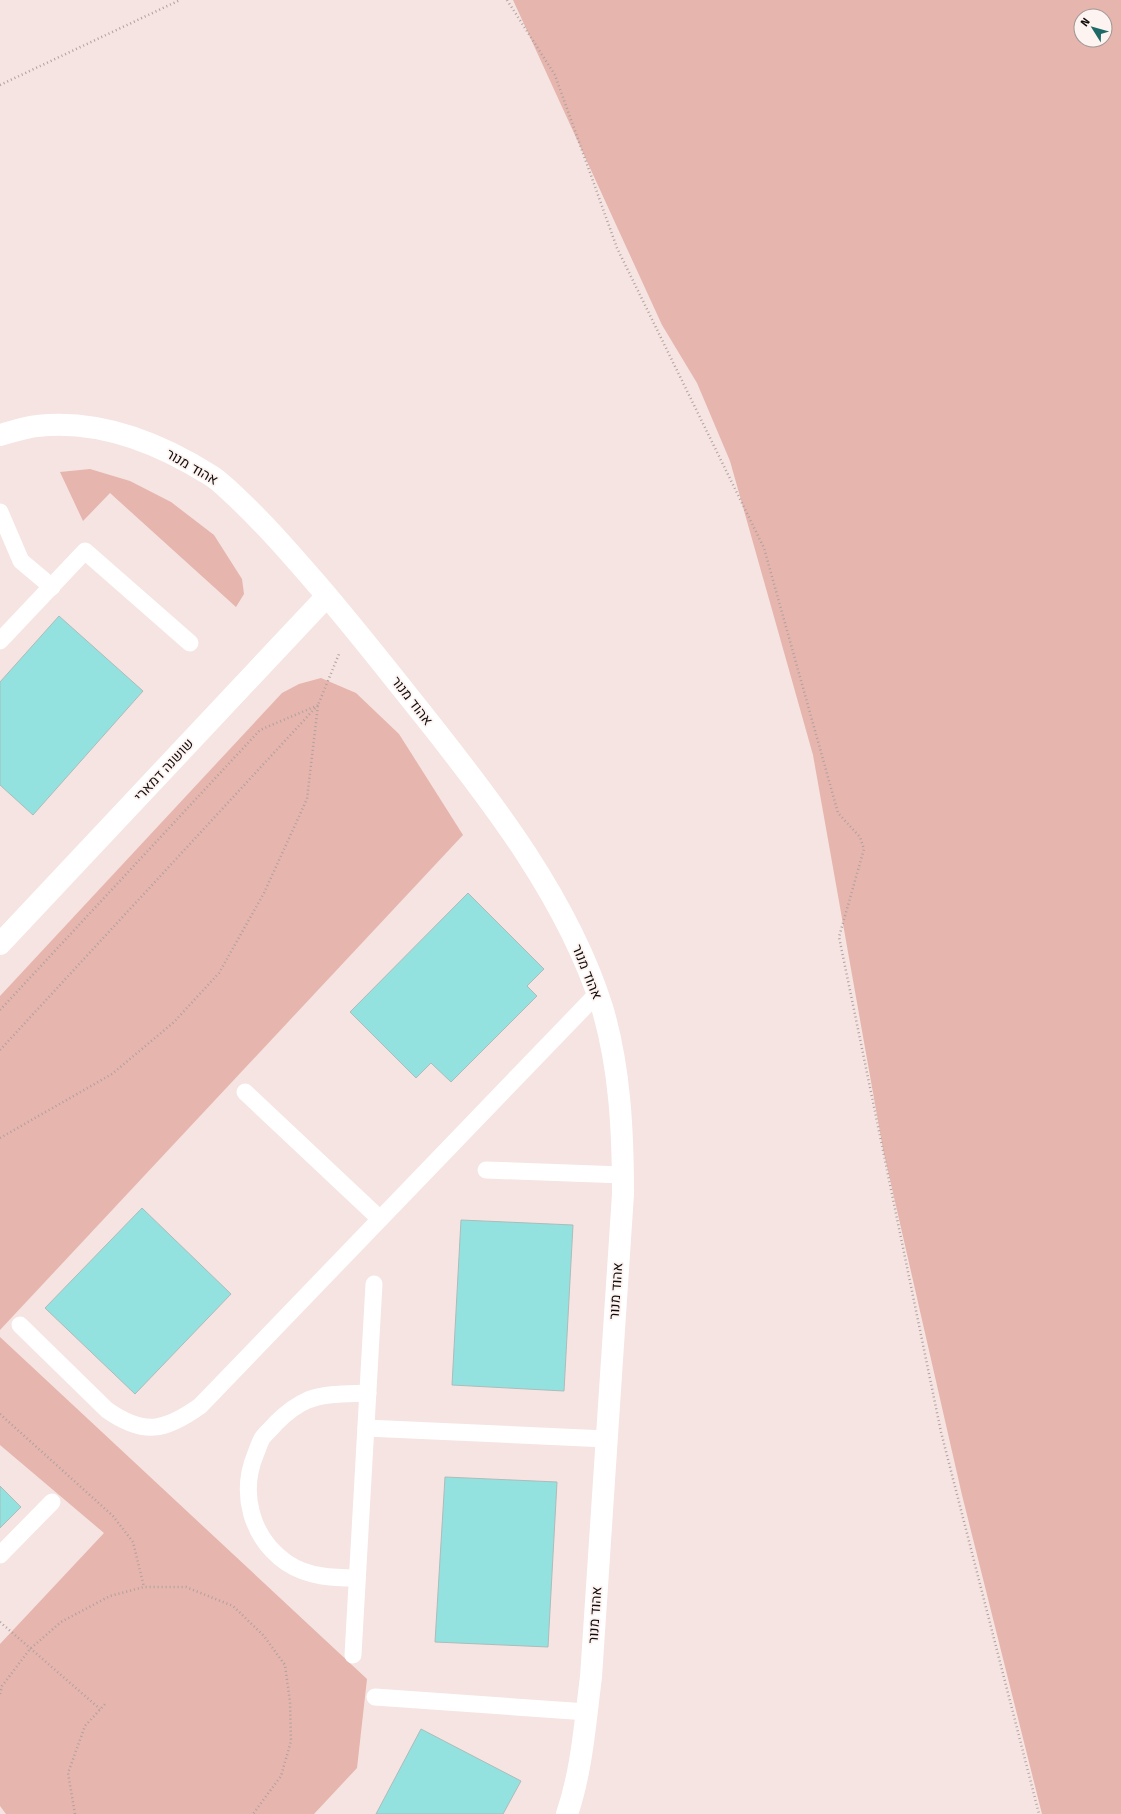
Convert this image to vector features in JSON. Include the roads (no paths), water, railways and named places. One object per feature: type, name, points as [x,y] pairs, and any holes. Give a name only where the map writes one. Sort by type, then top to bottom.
[{"type":"street","name":"אהוד מנור","points":[[0,435],[36,426],[82,425],[125,434],[164,450],[212,476],[260,519],[327,596],[474,778],[551,894],[581,954],[602,1008],[612,1051],[619,1097],[623,1145],[623,1194],[591,1677],[582,1750],[573,1798],[567,1814]]},
{"type":"street","name":"שושנה דמארי","points":[[0,944],[327,596]]},
{"type":"lane","points":[[0,512],[21,560],[52,587]]},
{"type":"lane","points":[[0,641],[85,551],[190,643]]},
{"type":"lane","points":[[20,1325],[107,1410],[120,1419],[142,1428],[158,1427],[184,1417],[200,1406],[597,994]]},
{"type":"lane","points":[[245,1092],[380,1219]]},
{"type":"lane","points":[[486,1170],[623,1175]]},
{"type":"lane","points":[[353,1655],[374,1284]]},
{"type":"lane","points":[[357,1578],[334,1578],[311,1574],[288,1563],[267,1545],[253,1522],[248,1498],[251,1465],[263,1437],[284,1415],[307,1400],[336,1395],[368,1393]]},
{"type":"lane","points":[[366,1428],[606,1439]]},
{"type":"lane","points":[[0,1555],[52,1502]]},
{"type":"lane","points":[[375,1697],[586,1712]]}]
